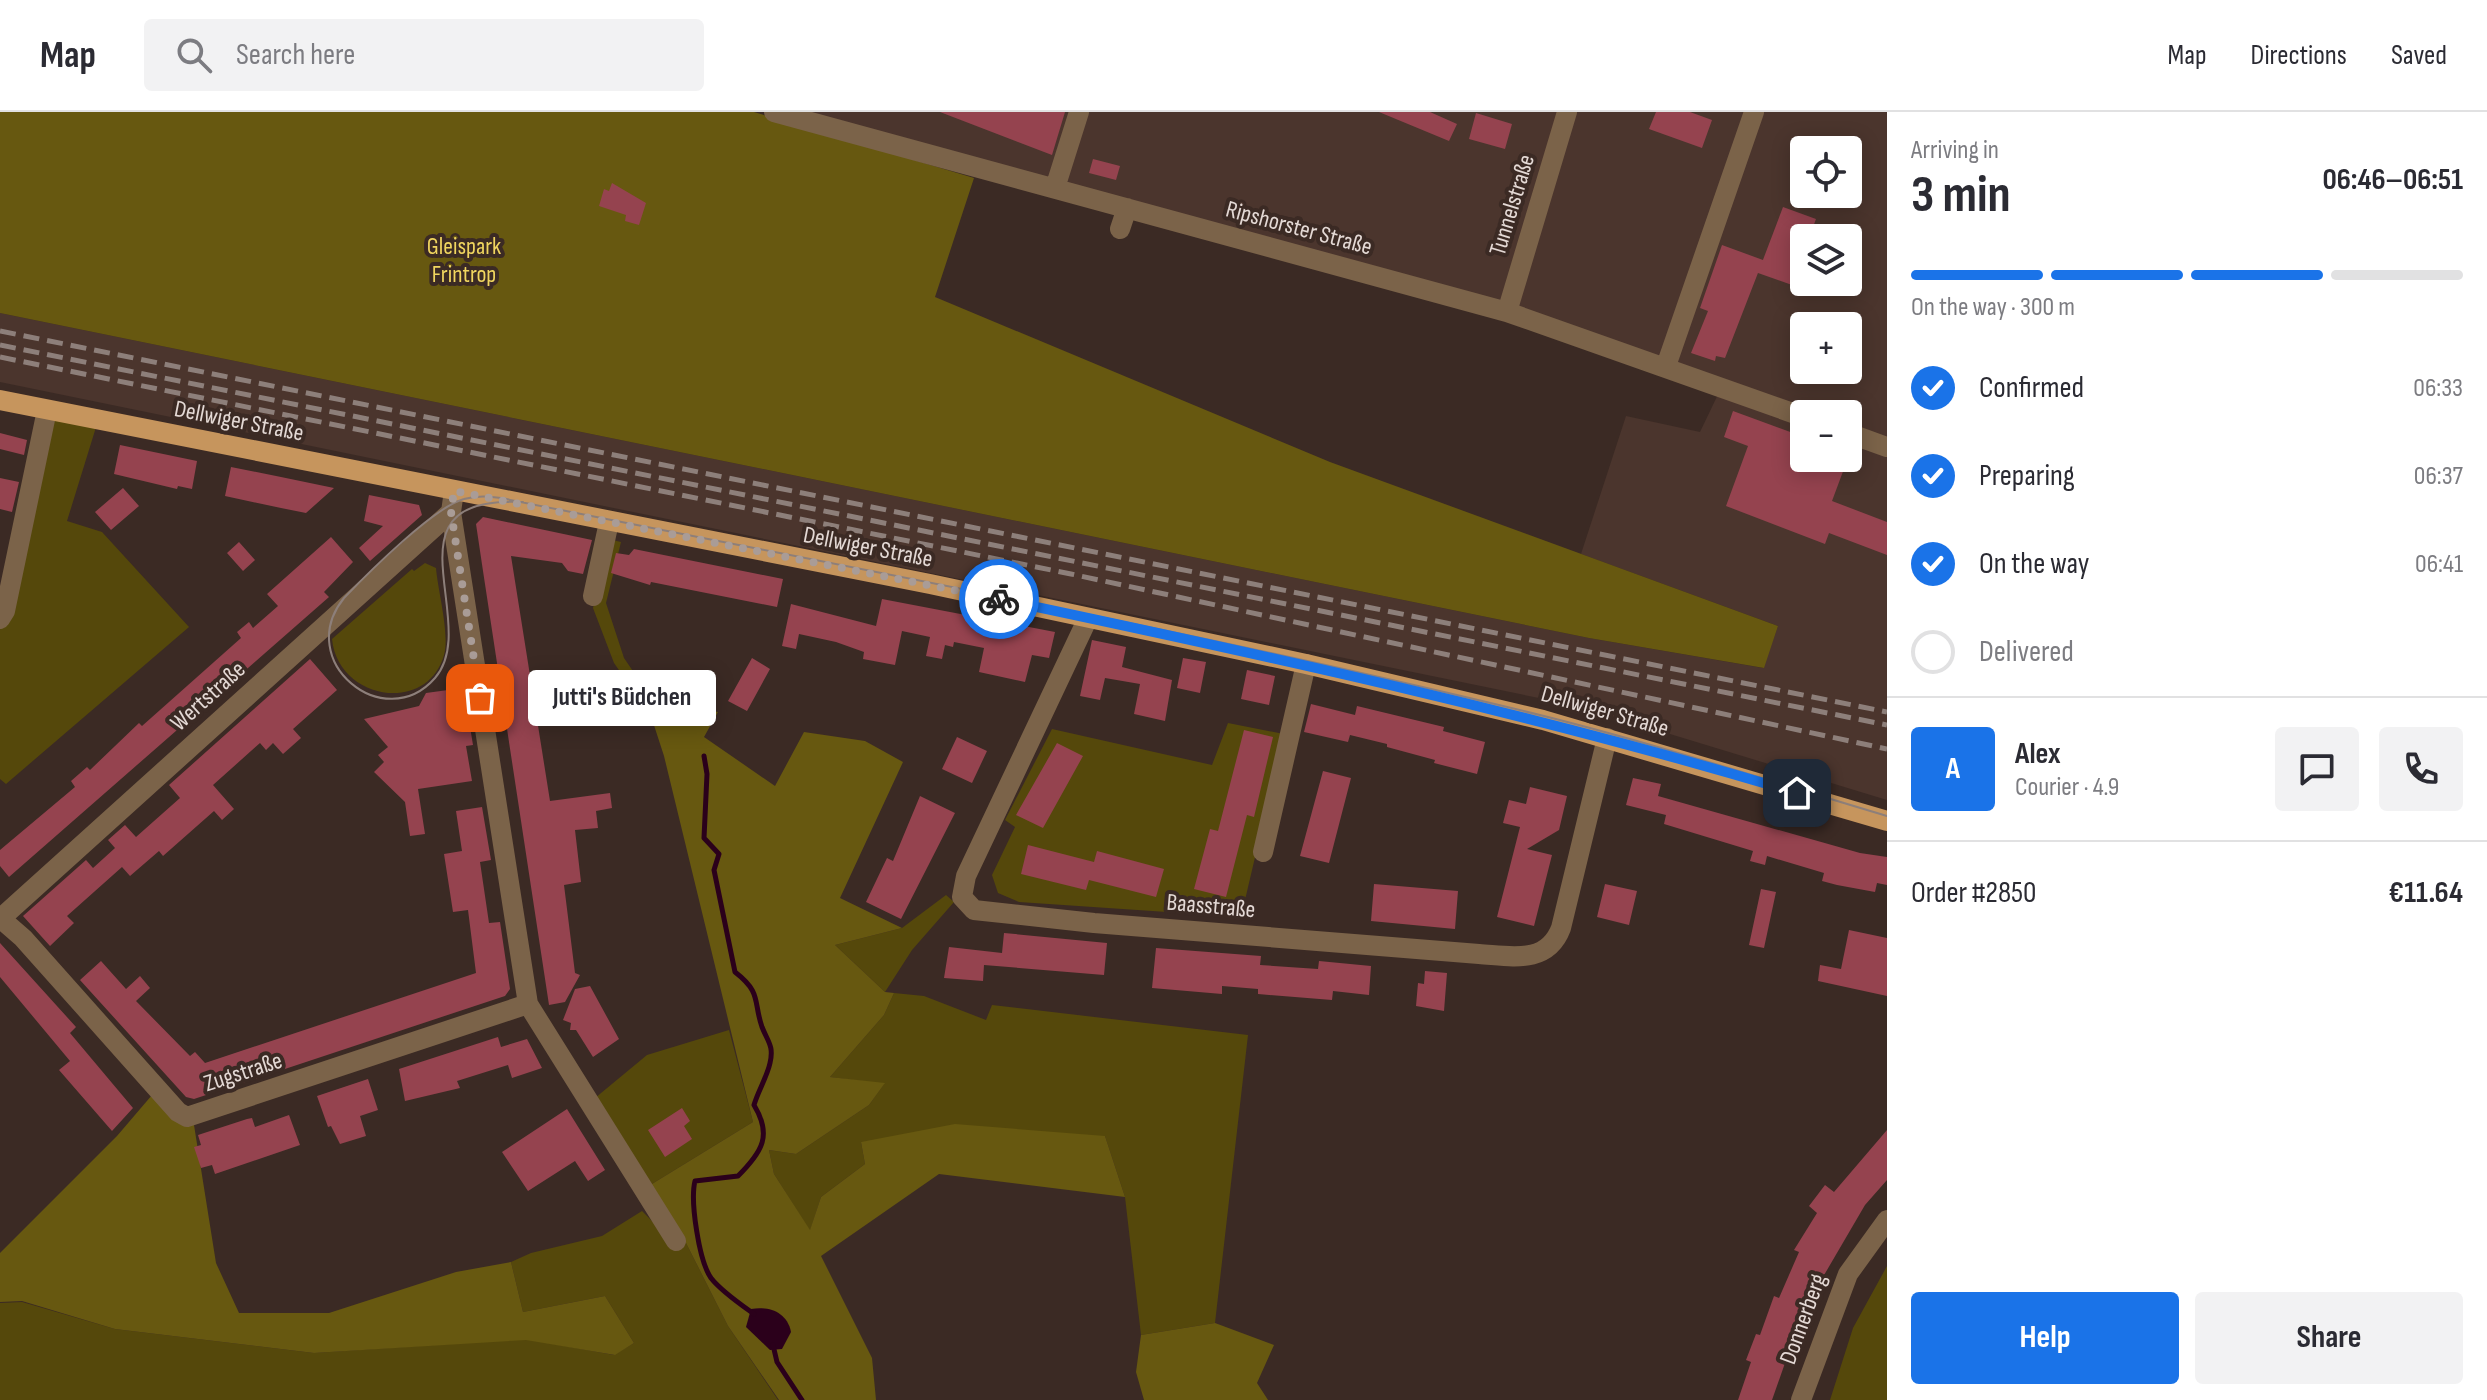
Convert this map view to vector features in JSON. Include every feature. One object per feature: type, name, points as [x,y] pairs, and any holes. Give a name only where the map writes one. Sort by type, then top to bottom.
[{"type":"main road","name":"Dellwiger Straße","points":[[0,400],[453,501],[609,522],[1306,664],[1607,738],[1887,821]]},
{"type":"street","name":"Ripshorster Straße","points":[[774,112],[1507,312],[1790,412]]},
{"type":"street","points":[[1055,188],[1079,112]]},
{"type":"street","name":"Tunnelstraße","points":[[1507,312],[1567,112]]},
{"type":"street","points":[[1666,366],[1754,112]]},
{"type":"street","points":[[1120,229],[1127,208]]},
{"type":"street","points":[[0,619],[5,611],[47,410]]},
{"type":"street","points":[[1862,438],[1887,447]]},
{"type":"street","points":[[453,501],[528,1004],[676,1241]]},
{"type":"street","name":"Wertstraße","points":[[0,919],[453,501]]},
{"type":"street","points":[[593,596],[609,522]]},
{"type":"street","name":"Baasstraße","points":[[1088,618],[966,876],[962,897],[974,910],[1094,923],[1479,954],[1537,954],[1552,947],[1561,928],[1607,738]]},
{"type":"street","points":[[1263,852],[1306,664]]},
{"type":"street","name":"Zugstraße","points":[[0,919],[23,938],[178,1112],[187,1117],[528,1004]]},
{"type":"street","name":"Donnerberg","points":[[1801,1400],[1848,1274],[1887,1220]]},
{"type":"shaded area","points":[[790,112],[1887,112],[1887,800],[1578,706],[0,382],[0,313],[1589,638],[1763,668],[1778,626],[1581,554],[1626,416],[1700,432],[1723,384]]},
{"type":"shaded area","points":[[50,413],[97,424],[67,521],[102,532],[189,627],[6,784],[0,779],[0,616]]},
{"type":"shaded area","points":[[608,539],[621,542],[606,603],[624,658],[652,699],[651,716],[614,663],[593,608]]},
{"type":"shaded area","points":[[425,563],[436,568],[445,625],[444,655],[435,674],[420,686],[403,692],[384,692],[366,687],[350,676],[338,660],[332,639],[412,569],[414,571]]},
{"type":"shaded area","points":[[1228,723],[1284,734],[1241,917],[1019,902],[998,893],[992,875],[1015,827],[1005,820],[1052,729],[1212,765]]},
{"type":"shaded area","points":[[946,895],[954,902],[912,950],[885,992],[835,945],[902,928]]},
{"type":"shaded area","points":[[894,993],[924,996],[986,1020],[992,1005],[1248,1035],[1215,1323],[1141,1335],[1125,1197],[1105,1136],[861,1142],[865,1164],[821,1197],[810,1231],[774,1174],[769,1150],[796,1154],[869,1105],[884,1084],[830,1077],[884,1015]]},
{"type":"shaded area","points":[[729,1030],[753,1122],[647,1187],[589,1103],[647,1055]]},
{"type":"shaded area","points":[[642,1211],[660,1229],[684,1239],[728,1326],[778,1400],[0,1400],[0,1303],[22,1302],[115,1329],[314,1353],[526,1339],[614,1355],[634,1343],[605,1296],[523,1312],[511,1262],[531,1253],[602,1236]]},
{"type":"shaded area","points":[[1887,1266],[1887,1400],[1830,1400],[1853,1328]]},
{"type":"shaded area","points":[[751,1309],[771,1310],[786,1320],[791,1332],[782,1349],[770,1350],[746,1327]]},
{"type":"green space","name":"Gleispark Frintrop","points":[[0,112],[754,112],[974,178],[935,297],[1330,462],[1778,626],[1764,668],[1589,638],[0,313]]},
{"type":"green space","points":[[652,699],[718,712],[704,737],[775,786],[804,732],[865,741],[903,762],[840,898],[902,928],[835,945],[885,992],[894,993],[884,1015],[830,1077],[885,1083],[869,1105],[796,1154],[769,1150],[774,1174],[810,1230],[821,1197],[865,1164],[861,1142],[955,1124],[1105,1136],[1125,1197],[939,1174],[821,1256],[872,1358],[876,1400],[779,1400],[728,1326],[684,1239],[647,1187],[753,1122],[664,756],[651,716]]},
{"type":"green space","points":[[158,1088],[194,1125],[216,1263],[239,1313],[329,1313],[456,1272],[511,1262],[523,1312],[605,1296],[634,1343],[615,1355],[526,1340],[314,1353],[115,1329],[22,1301],[0,1302],[0,1253],[117,1136]]},
{"type":"green space","points":[[1215,1323],[1274,1345],[1257,1383],[1268,1400],[1144,1400],[1136,1372],[1141,1335]]},
{"type":"building","points":[[940,112],[1065,112],[1052,155]]},
{"type":"building","points":[[1379,112],[1430,112],[1457,124],[1449,141]]},
{"type":"building","points":[[1656,112],[1690,112],[1712,120],[1702,148],[1649,129]]},
{"type":"building","points":[[1476,113],[1512,124],[1505,149],[1469,139]]},
{"type":"building","points":[[1093,159],[1120,166],[1116,180],[1089,173]]},
{"type":"building","points":[[612,183],[646,203],[639,225],[625,221],[626,215],[599,206],[604,189],[609,191]]},
{"type":"building","points":[[1783,207],[1816,219],[1814,224],[1790,224],[1790,284],[1758,273]]},
{"type":"building","points":[[1722,245],[1763,260],[1725,358],[1716,356],[1715,361],[1691,353],[1708,311],[1700,308]]},
{"type":"building","points":[[1733,411],[1790,432],[1790,472],[1843,472],[1832,501],[1887,522],[1887,555],[1829,533],[1825,544],[1726,506],[1748,446],[1724,437]]},
{"type":"building","points":[[0,433],[27,440],[24,455],[0,449]]},
{"type":"building","points":[[120,445],[197,461],[192,489],[178,486],[177,489],[114,474]]},
{"type":"building","points":[[231,467],[334,488],[306,513],[281,508],[225,496]]},
{"type":"building","points":[[0,478],[19,482],[12,512],[0,509]]},
{"type":"building","points":[[123,488],[139,506],[111,530],[95,512]]},
{"type":"building","points":[[369,495],[419,505],[422,515],[370,561],[359,548],[383,526],[364,521]]},
{"type":"building","points":[[483,517],[592,540],[583,574],[568,571],[562,563],[511,556],[550,801],[610,793],[612,808],[596,811],[598,828],[575,830],[581,882],[564,885],[575,973],[580,975],[565,1002],[549,1005],[476,524]]},
{"type":"building","points":[[331,537],[353,562],[324,592],[329,597],[9,877],[0,866],[0,850],[75,787],[71,781],[87,767],[90,770],[139,723],[142,726],[241,638],[237,632],[249,622],[253,628],[278,606],[267,594]]},
{"type":"building","points":[[239,542],[255,560],[243,571],[227,553]]},
{"type":"building","points":[[634,549],[783,579],[777,607],[651,582],[650,585],[611,573],[616,553],[629,555]]},
{"type":"building","points":[[882,599],[1055,632],[1049,658],[1032,655],[1025,682],[979,672],[984,648],[954,642],[953,647],[945,645],[942,659],[926,656],[930,637],[902,631],[895,665],[863,659],[864,652],[799,634],[796,649],[782,646],[791,604],[876,626]]},
{"type":"building","points":[[1092,640],[1126,647],[1122,667],[1172,680],[1165,721],[1134,714],[1140,684],[1105,678],[1100,700],[1080,696]]},
{"type":"building","points":[[752,658],[770,669],[747,711],[728,701]]},
{"type":"building","points":[[1183,658],[1206,662],[1200,693],[1177,688]]},
{"type":"building","points":[[310,659],[337,690],[293,729],[301,738],[283,754],[273,743],[266,750],[260,743],[213,785],[234,809],[222,820],[214,811],[163,856],[159,851],[130,876],[122,867],[67,916],[74,923],[50,946],[23,916],[86,860],[93,868],[115,848],[108,840],[125,825],[136,837],[180,798],[169,785]]},
{"type":"building","points":[[1247,670],[1275,676],[1269,705],[1241,699]]},
{"type":"building","points":[[462,678],[473,745],[466,746],[472,781],[418,789],[425,834],[410,836],[405,802],[374,772],[384,762],[378,755],[388,747],[364,719],[419,706],[426,693],[448,690],[446,681]]},
{"type":"building","points":[[1311,704],[1355,715],[1357,706],[1444,727],[1443,731],[1485,742],[1477,774],[1350,735],[1348,742],[1304,732]]},
{"type":"building","points":[[1244,730],[1273,737],[1254,817],[1247,815],[1226,897],[1194,889],[1210,829],[1218,831]]},
{"type":"building","points":[[957,737],[987,751],[972,783],[942,769]]},
{"type":"building","points":[[1057,743],[1083,756],[1043,828],[1016,815]]},
{"type":"building","points":[[1323,771],[1351,778],[1329,863],[1300,856]]},
{"type":"building","points":[[1633,778],[1661,784],[1658,796],[1860,853],[1887,857],[1887,885],[1877,883],[1875,892],[1822,881],[1824,873],[1767,856],[1765,865],[1750,861],[1753,851],[1664,824],[1666,815],[1626,805]]},
{"type":"building","points":[[1530,787],[1567,796],[1559,830],[1527,849],[1552,855],[1534,926],[1497,917],[1520,827],[1503,823],[1509,800],[1526,804]]},
{"type":"building","points":[[920,796],[955,813],[901,919],[866,902],[887,858],[893,861]]},
{"type":"building","points":[[482,807],[491,860],[480,862],[489,923],[500,922],[510,989],[505,996],[194,1099],[186,1097],[80,980],[101,961],[126,989],[140,976],[150,988],[136,1001],[190,1056],[195,1052],[205,1063],[476,973],[468,910],[453,912],[444,854],[462,851],[456,811]]},
{"type":"building","points":[[1028,845],[1094,862],[1097,851],[1164,869],[1156,897],[1089,880],[1086,890],[1021,874]]},
{"type":"building","points":[[1374,884],[1458,891],[1455,929],[1371,921]]},
{"type":"building","points":[[1605,884],[1637,891],[1629,925],[1597,917]]},
{"type":"building","points":[[1761,889],[1776,892],[1764,948],[1749,945]]},
{"type":"building","points":[[1849,930],[1887,938],[1887,996],[1818,981],[1820,965],[1841,969]]},
{"type":"building","points":[[1004,933],[1107,943],[1104,975],[984,965],[983,981],[944,978],[949,947],[1002,953]]},
{"type":"building","points":[[0,943],[76,1027],[70,1033],[133,1108],[112,1131],[59,1070],[70,1061],[0,977]]},
{"type":"building","points":[[1156,948],[1261,956],[1260,965],[1318,969],[1319,961],[1371,966],[1369,995],[1333,991],[1332,1000],[1258,994],[1258,989],[1222,986],[1222,994],[1152,988]]},
{"type":"building","points":[[1425,971],[1447,973],[1444,1011],[1416,1006],[1418,983],[1424,984]]},
{"type":"building","points":[[590,986],[619,1039],[593,1057],[576,1030],[570,1030],[571,1023],[563,1020],[575,989]]},
{"type":"building","points":[[498,1037],[501,1047],[527,1039],[542,1068],[512,1078],[508,1065],[457,1081],[460,1088],[405,1101],[399,1069]]},
{"type":"building","points":[[368,1079],[378,1110],[360,1116],[366,1136],[340,1144],[331,1126],[328,1127],[317,1096]]},
{"type":"building","points":[[682,1108],[690,1121],[684,1126],[692,1139],[665,1157],[648,1130]]},
{"type":"building","points":[[567,1109],[605,1170],[588,1181],[575,1161],[528,1191],[502,1152]]},
{"type":"building","points":[[289,1115],[300,1145],[215,1174],[212,1165],[201,1168],[194,1147],[201,1145],[198,1135],[247,1119],[252,1118],[255,1127]]},
{"type":"building","points":[[1887,1130],[1887,1180],[1865,1205],[1813,1294],[1810,1292],[1772,1400],[1738,1400],[1751,1362],[1746,1360],[1756,1334],[1760,1335],[1774,1296],[1779,1298],[1799,1252],[1794,1250],[1817,1213],[1809,1206],[1825,1185],[1834,1192]]},
{"type":"waterway","points":[[704,756],[707,774],[704,838],[719,854],[714,870],[735,972],[753,992],[771,1052],[769,1068],[754,1105],[763,1125],[759,1150],[738,1176],[695,1181],[695,1216],[699,1245],[711,1278],[754,1314]]},
{"type":"waterway","points":[[773,1345],[777,1362],[802,1400]]},
{"type":"tram line","points":[[523,502],[480,505],[455,518],[444,540],[443,566],[449,626],[447,654],[435,678],[414,694],[392,699],[370,695],[351,683],[337,666],[330,645],[331,622],[344,598],[436,514],[464,499],[492,497],[501,498],[632,524],[1024,601],[1414,685],[1630,739],[1887,816]]},
{"type":"railway","points":[[0,331],[1887,712]]},
{"type":"railway","points":[[0,345],[1887,725]]},
{"type":"railway","points":[[0,357],[1071,574],[1887,749]]},
{"type":"way so far","points":[[480,698],[451,512],[454,491],[999,599]]},
{"type":"place","name":"Jutti's Büdchen","points":[[480,698]]},
{"type":"route","points":[[999,599],[1306,664],[1543,720],[1797,793]]}]
